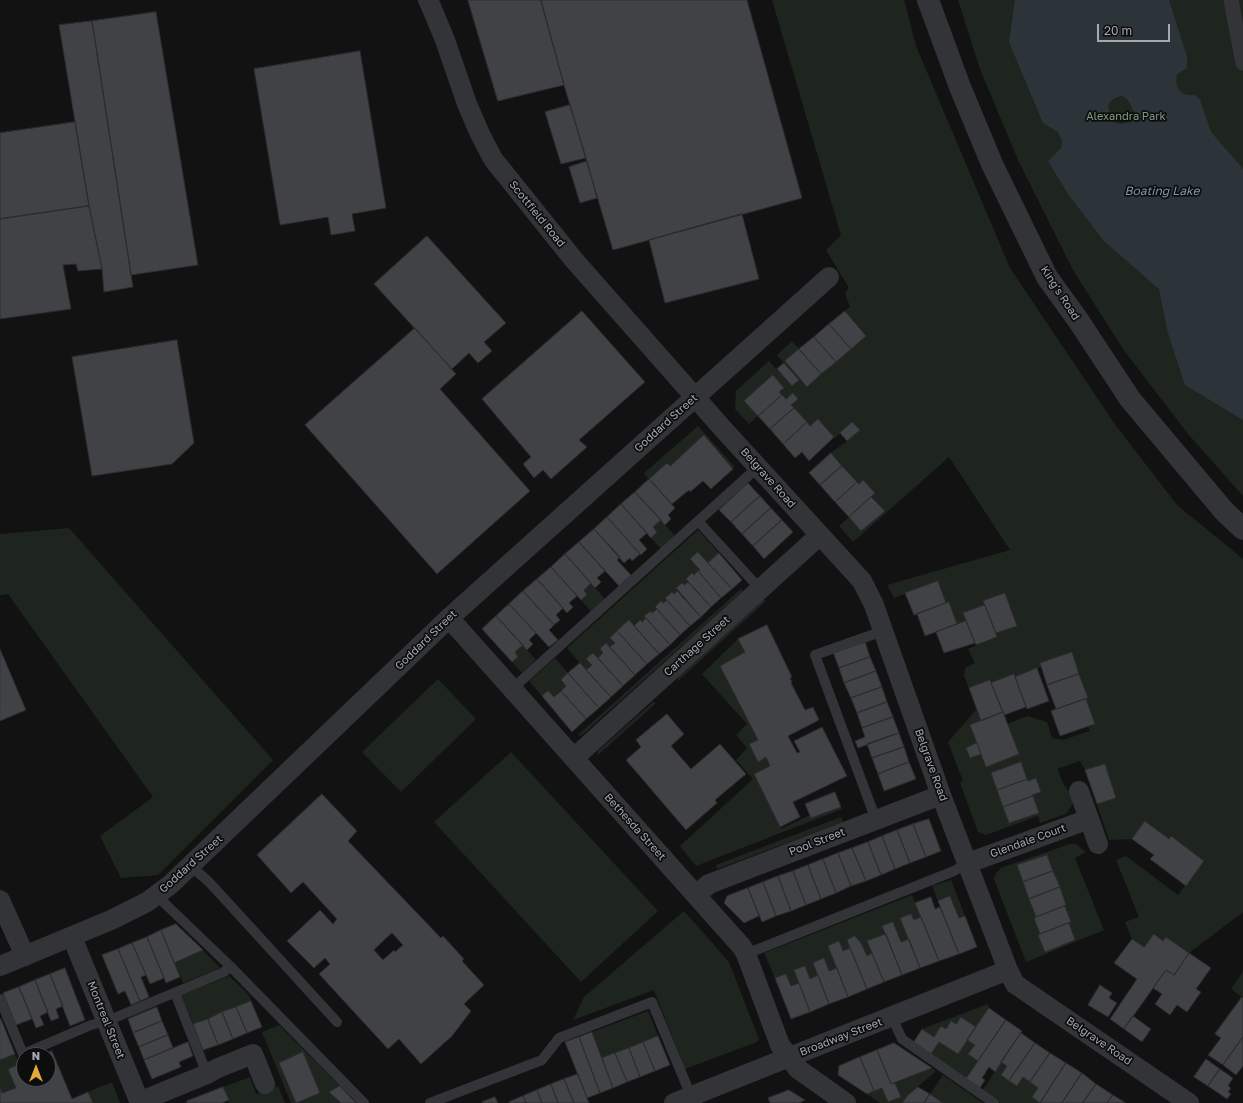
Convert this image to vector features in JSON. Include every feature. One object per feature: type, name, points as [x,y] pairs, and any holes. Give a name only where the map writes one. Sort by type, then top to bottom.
[{"type":"street","name":"Scottfield Road","points":[[428,0],[445,40],[467,104],[493,159],[574,260],[695,397]]},
{"type":"street","name":"King's Road","points":[[928,0],[960,87],[992,164],[1047,277],[1078,320],[1130,399],[1224,511],[1243,529]]},
{"type":"street","points":[[1231,0],[1243,63]]},
{"type":"street","name":"Goddard Street","points":[[0,966],[111,920],[147,902],[171,884],[449,618],[830,277]]},
{"type":"street","name":"Belgrave Road","points":[[695,397],[862,581],[874,605],[941,795],[1008,970],[1015,984],[1189,1103]]},
{"type":"street","name":"Carthage Street","points":[[574,758],[820,535]]},
{"type":"street","name":"Bethesda Street","points":[[449,618],[696,894],[746,954],[779,1041],[788,1057],[798,1069],[846,1103]]},
{"type":"street","points":[[1079,791],[1098,844]]},
{"type":"street","name":"Pool Street","points":[[696,894],[707,885],[941,795]]},
{"type":"street","name":"Glendale Court","points":[[968,863],[1089,819]]},
{"type":"street","points":[[0,900],[25,956]]},
{"type":"street","name":"Montreal Street","points":[[72,937],[140,1102]]},
{"type":"street","name":"Broadway Street","points":[[683,1099],[1008,970]]},
{"type":"street","points":[[140,1102],[253,1054],[265,1084]]},
{"type":"lane","points":[[512,689],[758,467]]},
{"type":"lane","points":[[698,521],[760,589]]},
{"type":"lane","points":[[876,820],[815,655],[883,631]]},
{"type":"lane","points":[[746,954],[954,871],[968,863]]},
{"type":"lane","points":[[191,866],[210,883],[337,1022]]},
{"type":"lane","points":[[156,895],[230,966],[364,1103]]},
{"type":"lane","points":[[0,999],[23,1054],[91,1025],[107,1021],[175,994],[224,972],[230,966]]},
{"type":"lane","points":[[175,994],[207,1074]]},
{"type":"lane","points":[[430,1103],[542,1060],[559,1038],[652,1002],[683,1099]]},
{"type":"lane","points":[[892,1017],[902,1039],[994,1103]]},
{"type":"green space","points":[[772,0],[904,0],[916,46],[1010,268],[1114,423],[1177,505],[1243,559],[1243,912],[1189,953],[1166,937],[1163,941],[1154,934],[1144,947],[1132,939],[1125,922],[1139,917],[1116,860],[1126,856],[1178,895],[1204,861],[1171,836],[1169,839],[1146,821],[1132,839],[1109,840],[1097,804],[1116,798],[1105,764],[1085,770],[1080,761],[1057,769],[1074,802],[1066,814],[1040,823],[1038,816],[986,835],[978,832],[960,783],[963,781],[948,742],[976,710],[981,721],[970,725],[1007,724],[1027,716],[1047,722],[1052,738],[1063,740],[1090,731],[1088,727],[1095,724],[1086,699],[1088,698],[1071,652],[1040,663],[1041,667],[1015,677],[1013,674],[991,683],[990,680],[969,688],[964,676],[965,668],[975,663],[968,649],[997,637],[996,633],[1017,626],[1005,593],[984,601],[985,605],[963,613],[966,621],[957,624],[949,602],[946,603],[938,581],[894,598],[887,585],[1010,550],[949,457],[853,542],[839,526],[849,517],[862,531],[884,511],[871,497],[875,493],[859,484],[831,453],[859,430],[852,422],[835,438],[818,419],[810,426],[779,392],[784,388],[744,401],[758,416],[749,424],[735,409],[736,391],[769,361],[792,386],[799,380],[777,355],[792,341],[799,349],[786,362],[807,386],[866,336],[845,311],[850,307],[845,293],[849,288],[826,250],[841,235]],"holes":[[[1021,763],[1028,781],[1036,778],[1041,792],[1032,795],[1039,813],[1009,823],[991,773]]]},
{"type":"green space","name":"Boating Lake","points":[[958,0],[1243,0],[1243,496],[1188,434],[1123,349],[1073,270],[1018,160],[980,69]]},
{"type":"green space","points":[[698,426],[735,467],[733,469],[704,436],[670,466],[667,463],[649,479],[644,473]]},
{"type":"green space","points":[[661,520],[675,536],[661,549],[651,538],[657,532],[653,527]]},
{"type":"green space","points":[[69,528],[273,760],[158,875],[121,878],[100,836],[153,797],[8,594],[0,595],[0,534]]},
{"type":"green space","points":[[698,530],[719,553],[708,563],[698,552],[690,559],[700,570],[694,575],[692,573],[686,579],[688,582],[684,585],[682,583],[676,588],[677,591],[674,594],[671,592],[665,598],[667,600],[663,603],[661,602],[655,607],[657,609],[644,616],[646,618],[642,622],[640,620],[634,626],[629,621],[610,638],[615,643],[610,647],[606,643],[600,649],[603,653],[598,658],[593,653],[586,659],[592,665],[586,670],[567,648]]},
{"type":"green space","points":[[591,583],[605,599],[591,611],[581,600],[587,595],[584,590]]},
{"type":"green space","points":[[742,588],[742,592],[581,736],[578,735]]},
{"type":"green space","points":[[762,599],[766,601],[678,681],[678,676]]},
{"type":"green space","points":[[738,639],[745,652],[720,666],[758,740],[749,744],[757,761],[766,757],[770,766],[754,774],[781,829],[810,815],[811,818],[841,807],[842,809],[696,866],[680,846],[753,779],[736,760],[747,748],[736,735],[747,724],[702,674]]},
{"type":"green space","points":[[523,645],[536,660],[522,673],[512,662],[518,657],[515,652]]},
{"type":"green space","points":[[555,658],[568,673],[561,680],[566,686],[554,697],[548,691],[542,696],[529,681]]},
{"type":"green space","points":[[438,679],[476,719],[401,792],[362,752]]},
{"type":"green space","points":[[653,702],[656,703],[597,756],[598,751]]},
{"type":"green space","points":[[511,752],[658,911],[581,982],[434,822]]},
{"type":"green space","points":[[841,817],[843,822],[717,869],[716,865]]},
{"type":"green space","points":[[1070,844],[1076,844],[1086,852],[1075,858],[1104,930],[1026,962],[994,879],[996,873],[1001,868]],"holes":[[[1047,855],[1066,905],[1065,906],[1071,922],[1069,923],[1075,940],[1045,952],[1038,935],[1040,934],[1034,918],[1036,917],[1017,865]]]},
{"type":"green space","points":[[951,880],[965,916],[959,918],[950,896],[938,901],[932,886]]},
{"type":"green space","points":[[912,895],[921,917],[914,920],[911,914],[900,918],[909,939],[901,942],[893,922],[882,926],[886,934],[867,941],[872,953],[867,956],[861,943],[855,936],[847,940],[850,948],[843,951],[839,941],[828,946],[837,968],[829,971],[824,958],[813,963],[818,975],[810,979],[805,966],[794,970],[799,983],[791,986],[786,974],[775,978],[764,953]]},
{"type":"green space","points":[[684,911],[729,962],[759,1039],[757,1042],[685,1069],[654,990],[573,1020],[584,997]]},
{"type":"green space","points":[[203,950],[220,968],[183,983],[174,963]]},
{"type":"green space","points":[[1243,971],[1243,998],[1231,989]]},
{"type":"green space","points":[[229,976],[248,994],[251,1001],[193,1024],[181,995]]},
{"type":"green space","points":[[988,1004],[989,1008],[976,1027],[961,1017],[956,1024],[951,1021],[946,1029],[941,1026],[934,1037],[922,1029]]},
{"type":"green space","points":[[648,1011],[658,1036],[602,1058],[592,1032]]},
{"type":"green space","points":[[279,1025],[340,1086],[329,1092],[341,1103],[296,1103],[291,1103],[262,1032]],"holes":[[[303,1053],[320,1093],[296,1103],[279,1063]]]},
{"type":"green space","points":[[967,1040],[975,1045],[968,1054],[978,1061],[966,1079],[931,1054],[939,1042],[958,1054]]},
{"type":"green space","points":[[15,1054],[16,1056],[16,1066],[8,1069],[16,1088],[2,1093],[0,1088],[0,1060]]},
{"type":"green space","points":[[1001,1062],[1007,1066],[1001,1076],[1017,1086],[1023,1077],[1038,1088],[1040,1103],[1001,1103],[983,1090]]},
{"type":"green space","points":[[932,1068],[936,1071],[908,1095],[902,1103],[880,1103],[867,1094],[882,1088],[888,1102],[901,1097],[895,1083]]},
{"type":"green space","points":[[943,1075],[983,1103],[943,1103],[930,1094]]},
{"type":"green space","points":[[250,1077],[256,1094],[278,1086],[285,1103],[229,1103],[223,1087]]},
{"type":"green space","points":[[112,1082],[120,1103],[93,1103],[88,1092]]},
{"type":"water","name":"Boating Lake","points":[[1015,0],[1169,0],[1187,57],[1187,68],[1177,74],[1176,79],[1178,87],[1182,93],[1186,95],[1195,95],[1200,100],[1211,132],[1243,169],[1243,420],[1185,385],[1168,333],[1159,289],[1104,241],[1068,194],[1048,161],[1061,148],[1062,140],[1058,132],[1043,123],[1009,42]],"holes":[[[1122,96],[1125,97],[1135,113],[1129,122],[1118,124],[1113,120],[1108,107],[1110,102],[1115,98]]]},
{"type":"building","points":[[468,0],[541,0],[564,85],[498,101]]},
{"type":"building","points":[[541,0],[747,0],[802,198],[613,250],[564,85]]},
{"type":"building","points":[[156,12],[198,265],[131,275],[92,21]]},
{"type":"building","points":[[92,21],[133,287],[104,292],[102,269],[89,206],[59,25]]},
{"type":"building","points":[[360,51],[386,208],[352,214],[355,231],[331,235],[328,217],[280,225],[254,69]]},
{"type":"building","points":[[570,105],[586,158],[561,164],[545,112]]},
{"type":"building","points":[[75,122],[89,206],[0,219],[0,133]]},
{"type":"building","points":[[587,161],[597,198],[580,203],[569,167]]},
{"type":"building","points":[[89,206],[102,269],[78,271],[76,264],[63,265],[71,309],[0,319],[0,219]]},
{"type":"building","points":[[742,214],[759,279],[665,303],[649,240]]},
{"type":"building","points":[[427,236],[506,323],[484,342],[492,351],[478,363],[469,353],[452,369],[374,284]]},
{"type":"building","points":[[582,311],[645,382],[579,440],[587,447],[551,479],[543,470],[534,478],[523,464],[531,457],[482,399]]},
{"type":"building","points":[[845,311],[866,336],[851,349],[829,324]]},
{"type":"building","points":[[829,324],[851,349],[836,362],[814,337]]},
{"type":"building","points":[[415,328],[456,374],[440,389],[530,491],[437,574],[305,425]]},
{"type":"building","points":[[814,337],[836,362],[821,374],[799,349]]},
{"type":"building","points":[[177,340],[194,443],[172,464],[92,476],[72,357]]},
{"type":"building","points":[[799,349],[821,374],[807,387],[785,361]]},
{"type":"building","points":[[784,363],[799,380],[792,386],[777,369]]},
{"type":"building","points":[[773,375],[784,388],[779,392],[782,395],[758,416],[744,401]]},
{"type":"building","points":[[793,393],[798,399],[791,405],[794,408],[770,429],[758,416],[782,395],[786,399]]},
{"type":"building","points":[[794,408],[807,422],[783,444],[770,429]]},
{"type":"building","points":[[818,419],[834,437],[809,461],[802,452],[795,458],[783,444],[807,422],[810,426]]},
{"type":"building","points":[[852,422],[860,430],[847,441],[840,433]]},
{"type":"building","points":[[704,435],[733,469],[711,489],[703,481],[672,504],[649,479],[667,463],[670,466]]},
{"type":"building","points":[[831,453],[842,466],[820,485],[809,473]]},
{"type":"building","points":[[842,466],[857,482],[835,502],[820,485]]},
{"type":"building","points":[[649,479],[675,508],[668,515],[671,519],[665,525],[635,492]]},
{"type":"building","points":[[863,480],[875,493],[849,517],[835,502],[857,482],[859,484]]},
{"type":"building","points":[[748,483],[760,496],[731,522],[719,510]]},
{"type":"building","points":[[635,492],[661,520],[653,527],[657,532],[651,538],[621,504]]},
{"type":"building","points":[[760,496],[771,508],[742,534],[731,522]]},
{"type":"building","points":[[871,497],[885,511],[861,531],[849,517]]},
{"type":"building","points":[[621,504],[647,533],[639,540],[647,549],[641,555],[607,517]]},
{"type":"building","points":[[771,508],[782,520],[753,546],[742,534]]},
{"type":"building","points":[[607,517],[640,554],[632,561],[630,558],[624,563],[594,529]]},
{"type":"building","points":[[782,520],[793,532],[764,559],[753,546]]},
{"type":"building","points":[[594,529],[620,557],[617,560],[631,575],[619,586],[579,542]]},
{"type":"building","points":[[579,542],[605,571],[597,578],[601,582],[595,588],[565,554]]},
{"type":"building","points":[[698,552],[732,589],[721,598],[698,571],[700,570],[690,559]]},
{"type":"building","points":[[719,553],[742,580],[732,589],[708,563]]},
{"type":"building","points":[[565,554],[591,583],[584,590],[587,595],[581,600],[551,567]]},
{"type":"building","points":[[551,567],[577,596],[569,603],[573,607],[567,613],[537,579]]},
{"type":"building","points":[[698,571],[721,598],[711,607],[686,579],[692,573],[694,575]]},
{"type":"building","points":[[537,579],[563,608],[556,615],[560,620],[554,625],[523,591]]},
{"type":"building","points":[[938,581],[946,603],[914,615],[905,593]]},
{"type":"building","points":[[688,582],[711,607],[701,617],[676,588],[682,583],[684,585]]},
{"type":"building","points":[[523,591],[554,625],[549,630],[558,640],[549,647],[509,604]]},
{"type":"building","points":[[677,591],[701,617],[690,626],[665,598],[672,592],[674,594]]},
{"type":"building","points":[[1005,593],[1017,626],[996,633],[983,601]]},
{"type":"building","points":[[667,600],[690,626],[680,635],[655,607],[661,601],[663,603]]},
{"type":"building","points":[[949,602],[957,624],[925,636],[917,614]]},
{"type":"building","points":[[509,604],[536,633],[529,640],[533,644],[527,650],[496,616]]},
{"type":"building","points":[[985,605],[997,637],[976,645],[963,613]]},
{"type":"building","points":[[657,609],[680,635],[670,645],[644,616]]},
{"type":"building","points":[[496,616],[523,645],[515,652],[518,657],[512,662],[482,629]]},
{"type":"building","points":[[646,618],[670,645],[659,654],[634,626],[640,620],[642,622]]},
{"type":"building","points":[[629,620],[659,654],[647,664],[617,631]]},
{"type":"building","points":[[966,621],[975,643],[944,653],[936,632]]},
{"type":"building","points":[[767,625],[792,677],[790,678],[791,683],[805,710],[813,707],[819,720],[788,736],[797,753],[800,752],[794,741],[822,727],[847,776],[793,802],[800,817],[780,827],[754,774],[770,766],[766,757],[758,762],[749,744],[758,740],[720,666],[745,652],[738,639]]},
{"type":"building","points":[[617,631],[647,664],[635,675],[610,647],[615,643],[610,638]]},
{"type":"building","points":[[865,641],[870,657],[839,668],[833,652]]},
{"type":"building","points":[[606,643],[635,675],[623,686],[598,658],[603,653],[600,649]]},
{"type":"building","points":[[0,649],[26,710],[0,721]]},
{"type":"building","points":[[1072,652],[1079,674],[1047,685],[1040,663]]},
{"type":"building","points":[[593,653],[623,686],[611,697],[586,670],[592,665],[586,659]]},
{"type":"building","points":[[870,657],[876,671],[844,683],[839,668]]},
{"type":"building","points":[[580,663],[611,697],[599,708],[568,673]]},
{"type":"building","points":[[1037,668],[1049,701],[1027,709],[1015,677]]},
{"type":"building","points":[[876,671],[882,687],[851,698],[844,683]]},
{"type":"building","points":[[568,673],[599,708],[586,719],[561,691],[566,686],[561,680]]},
{"type":"building","points":[[1014,674],[1026,707],[1004,715],[991,683]]},
{"type":"building","points":[[1079,674],[1088,698],[1056,709],[1047,685]]},
{"type":"building","points":[[990,680],[1003,712],[981,721],[969,688]]},
{"type":"building","points":[[882,687],[887,702],[857,713],[851,698]]},
{"type":"building","points":[[548,691],[554,697],[561,691],[586,719],[572,732],[542,696]]},
{"type":"building","points":[[1086,699],[1095,724],[1060,736],[1051,711]]},
{"type":"building","points":[[887,702],[893,717],[862,728],[857,713]]},
{"type":"building","points":[[1003,712],[1019,754],[986,767],[970,725]]},
{"type":"building","points":[[667,714],[684,734],[671,746],[691,769],[720,744],[746,774],[715,800],[717,803],[686,830],[626,760],[641,747],[636,740]]},
{"type":"building","points":[[893,717],[899,733],[858,748],[855,741],[865,737],[862,728]]},
{"type":"building","points":[[899,733],[904,747],[872,758],[867,744]]},
{"type":"building","points":[[977,743],[981,754],[970,758],[966,748]]},
{"type":"building","points":[[904,747],[909,762],[878,774],[872,758]]},
{"type":"building","points":[[909,762],[916,779],[884,791],[878,774]]},
{"type":"building","points":[[1021,762],[1027,779],[997,790],[991,773]]},
{"type":"building","points":[[1105,764],[1116,798],[1097,804],[1085,770]]},
{"type":"building","points":[[1036,778],[1041,792],[1003,807],[997,790],[1027,779],[1028,781]]},
{"type":"building","points":[[835,792],[841,807],[811,818],[805,804]]},
{"type":"building","points":[[322,794],[357,831],[348,841],[441,938],[443,936],[464,959],[462,961],[484,985],[464,1004],[471,1011],[452,1036],[421,1064],[399,1039],[388,1049],[319,974],[330,964],[325,958],[314,968],[287,941],[320,910],[333,924],[337,919],[303,882],[291,893],[257,855]],"holes":[[[392,933],[403,945],[395,952],[394,950],[383,960],[374,950]]]},
{"type":"building","points":[[1033,796],[1039,813],[1009,823],[1003,807]]},
{"type":"building","points":[[929,819],[941,851],[926,857],[913,824]]},
{"type":"building","points":[[1145,821],[1169,839],[1171,836],[1204,861],[1186,886],[1150,859],[1154,855],[1132,839]]},
{"type":"building","points":[[913,824],[926,857],[910,863],[897,830]]},
{"type":"building","points":[[897,830],[910,863],[895,869],[882,836]]},
{"type":"building","points":[[882,836],[895,869],[881,875],[868,842]]},
{"type":"building","points":[[868,842],[881,875],[866,881],[852,848]]},
{"type":"building","points":[[852,848],[866,881],[851,886],[838,853]]},
{"type":"building","points":[[838,853],[851,886],[836,893],[823,859]]},
{"type":"building","points":[[1047,855],[1053,871],[1023,882],[1017,865]]},
{"type":"building","points":[[823,859],[836,893],[821,899],[808,865]]},
{"type":"building","points":[[808,865],[821,899],[806,905],[793,871]]},
{"type":"building","points":[[793,871],[806,905],[791,911],[778,876]]},
{"type":"building","points":[[1053,871],[1060,887],[1029,899],[1023,882]]},
{"type":"building","points":[[778,876],[791,911],[776,916],[763,882]]},
{"type":"building","points":[[763,882],[776,916],[762,922],[748,888]]},
{"type":"building","points":[[1060,887],[1066,905],[1036,917],[1029,899]]},
{"type":"building","points":[[748,888],[759,916],[744,923],[724,903],[727,896]]},
{"type":"building","points":[[950,896],[959,918],[965,916],[977,947],[959,954],[938,901]]},
{"type":"building","points":[[931,897],[935,909],[940,907],[959,954],[939,961],[915,903]]},
{"type":"building","points":[[1065,906],[1071,922],[1040,934],[1034,918]]},
{"type":"building","points":[[911,914],[914,920],[921,917],[939,961],[920,968],[900,918]]},
{"type":"building","points":[[893,922],[901,942],[909,939],[920,968],[902,975],[882,926]]},
{"type":"building","points":[[1069,923],[1075,940],[1045,952],[1038,935]]},
{"type":"building","points":[[176,924],[203,950],[174,963],[161,930]]},
{"type":"building","points":[[161,930],[180,977],[166,983],[147,937]]},
{"type":"building","points":[[886,934],[902,975],[884,982],[867,941]]},
{"type":"building","points":[[1154,934],[1163,941],[1166,937],[1189,953],[1174,975],[1166,970],[1124,1029],[1110,1019],[1137,979],[1114,963],[1132,939],[1144,947]]},
{"type":"building","points":[[855,936],[861,943],[867,956],[872,953],[884,982],[867,989],[847,940]]},
{"type":"building","points":[[147,937],[164,978],[150,984],[132,943]]},
{"type":"building","points":[[839,941],[843,951],[850,948],[867,989],[848,997],[828,946]]},
{"type":"building","points":[[132,943],[146,975],[141,977],[149,997],[140,1001],[118,949]]},
{"type":"building","points":[[118,949],[140,1001],[131,1005],[125,991],[118,994],[102,955]]},
{"type":"building","points":[[1189,953],[1211,968],[1196,989],[1201,992],[1187,1012],[1177,1005],[1170,1015],[1155,1004],[1162,994],[1153,988],[1166,970],[1174,975]]},
{"type":"building","points":[[824,958],[829,971],[837,968],[848,997],[829,1004],[813,963]]},
{"type":"building","points":[[805,966],[810,979],[818,975],[829,1004],[810,1012],[794,970]]},
{"type":"building","points":[[65,968],[85,1020],[70,1026],[50,974]]},
{"type":"building","points":[[50,974],[63,1006],[56,1009],[59,1018],[51,1021],[35,980]]},
{"type":"building","points":[[786,974],[791,986],[799,983],[810,1012],[791,1019],[775,978]]},
{"type":"building","points":[[35,980],[48,1012],[40,1016],[44,1025],[36,1028],[19,987]]},
{"type":"building","points":[[1100,985],[1112,993],[1109,998],[1117,1003],[1108,1017],[1088,1005]]},
{"type":"building","points":[[19,987],[32,1019],[16,1025],[3,993]]},
{"type":"building","points":[[1242,997],[1243,1037],[1223,1065],[1208,1055],[1221,1038],[1215,1034]]},
{"type":"building","points":[[251,1001],[262,1027],[247,1033],[236,1007]]},
{"type":"building","points":[[157,1007],[162,1021],[133,1033],[128,1019]]},
{"type":"building","points":[[236,1007],[247,1033],[233,1039],[222,1012]]},
{"type":"building","points":[[989,1008],[1006,1020],[978,1061],[968,1054],[975,1045],[967,1040]]},
{"type":"building","points":[[222,1012],[233,1039],[218,1045],[208,1019]]},
{"type":"building","points":[[1133,1016],[1151,1029],[1142,1042],[1124,1029]]},
{"type":"building","points":[[961,1017],[976,1027],[958,1054],[939,1042],[931,1054],[913,1043],[922,1029],[934,1037],[941,1026],[946,1029],[951,1021],[956,1024]]},
{"type":"building","points":[[0,1019],[15,1054],[0,1060]]},
{"type":"building","points":[[208,1019],[218,1045],[203,1050],[193,1024]]},
{"type":"building","points":[[1006,1020],[1022,1031],[995,1072],[989,1067],[982,1078],[985,1080],[980,1088],[966,1079]]},
{"type":"building","points":[[162,1021],[168,1035],[139,1047],[133,1033]]},
{"type":"building","points":[[592,1032],[613,1088],[600,1093],[579,1037]]},
{"type":"building","points":[[1021,1033],[1035,1043],[1009,1081],[1001,1075],[1007,1066],[1001,1062]]},
{"type":"building","points":[[168,1035],[173,1048],[144,1060],[139,1047]]},
{"type":"building","points":[[658,1036],[670,1065],[655,1071],[643,1042]]},
{"type":"building","points":[[579,1037],[600,1093],[587,1098],[565,1042]]},
{"type":"building","points":[[1243,1037],[1243,1066],[1236,1075],[1223,1065]]},
{"type":"building","points":[[188,1042],[193,1056],[179,1062],[181,1067],[152,1079],[144,1060]]},
{"type":"building","points":[[643,1042],[655,1071],[640,1077],[629,1048]]},
{"type":"building","points":[[894,1043],[932,1068],[891,1084],[877,1050]]},
{"type":"building","points":[[1035,1043],[1050,1053],[1030,1082],[1023,1077],[1017,1086],[1009,1081]]},
{"type":"building","points":[[629,1048],[640,1077],[627,1082],[615,1053]]},
{"type":"building","points":[[877,1050],[891,1084],[895,1083],[901,1097],[888,1102],[882,1088],[874,1091],[860,1057]]},
{"type":"building","points":[[303,1052],[320,1093],[296,1103],[279,1063]]},
{"type":"building","points":[[615,1053],[627,1082],[613,1088],[602,1058]]},
{"type":"building","points":[[1050,1053],[1066,1063],[1040,1103],[1032,1097],[1038,1088],[1030,1082]]},
{"type":"building","points":[[860,1057],[874,1091],[867,1094],[838,1075],[839,1066]]},
{"type":"building","points":[[1206,1059],[1220,1069],[1208,1086],[1194,1077]]},
{"type":"building","points":[[56,1061],[72,1099],[88,1092],[93,1103],[0,1103],[0,1088],[2,1093],[16,1088],[8,1069],[16,1066],[16,1087],[56,1087]]},
{"type":"building","points":[[1066,1063],[1082,1073],[1062,1103],[1040,1103]]},
{"type":"building","points":[[1220,1069],[1233,1078],[1228,1086],[1231,1088],[1228,1092],[1231,1094],[1227,1099],[1208,1086]]},
{"type":"building","points":[[1082,1073],[1096,1084],[1083,1103],[1062,1103]]},
{"type":"building","points":[[578,1074],[589,1103],[574,1103],[564,1079]]},
{"type":"building","points":[[564,1079],[574,1103],[558,1103],[551,1084]]},
{"type":"building","points":[[551,1084],[558,1103],[542,1103],[537,1090]]},
{"type":"building","points":[[1096,1084],[1113,1095],[1107,1103],[1083,1103]]},
{"type":"building","points":[[340,1086],[356,1103],[341,1103],[329,1092]]},
{"type":"building","points":[[223,1087],[229,1100],[222,1103],[187,1103],[187,1101]]},
{"type":"building","points":[[918,1087],[930,1094],[924,1103],[902,1103],[908,1095]]},
{"type":"building","points":[[537,1090],[542,1103],[526,1103],[523,1096]]},
{"type":"building","points":[[789,1090],[805,1100],[799,1103],[770,1103],[768,1098]]},
{"type":"building","points":[[930,1094],[943,1103],[924,1103]]},
{"type":"building","points":[[1113,1095],[1126,1103],[1107,1103]]},
{"type":"building","points":[[523,1096],[526,1103],[509,1102]]},
{"type":"building","points":[[495,1097],[498,1103],[482,1102]]},
{"type":"park label","name":"Alexandra Park","points":[[1126,117]]}]
